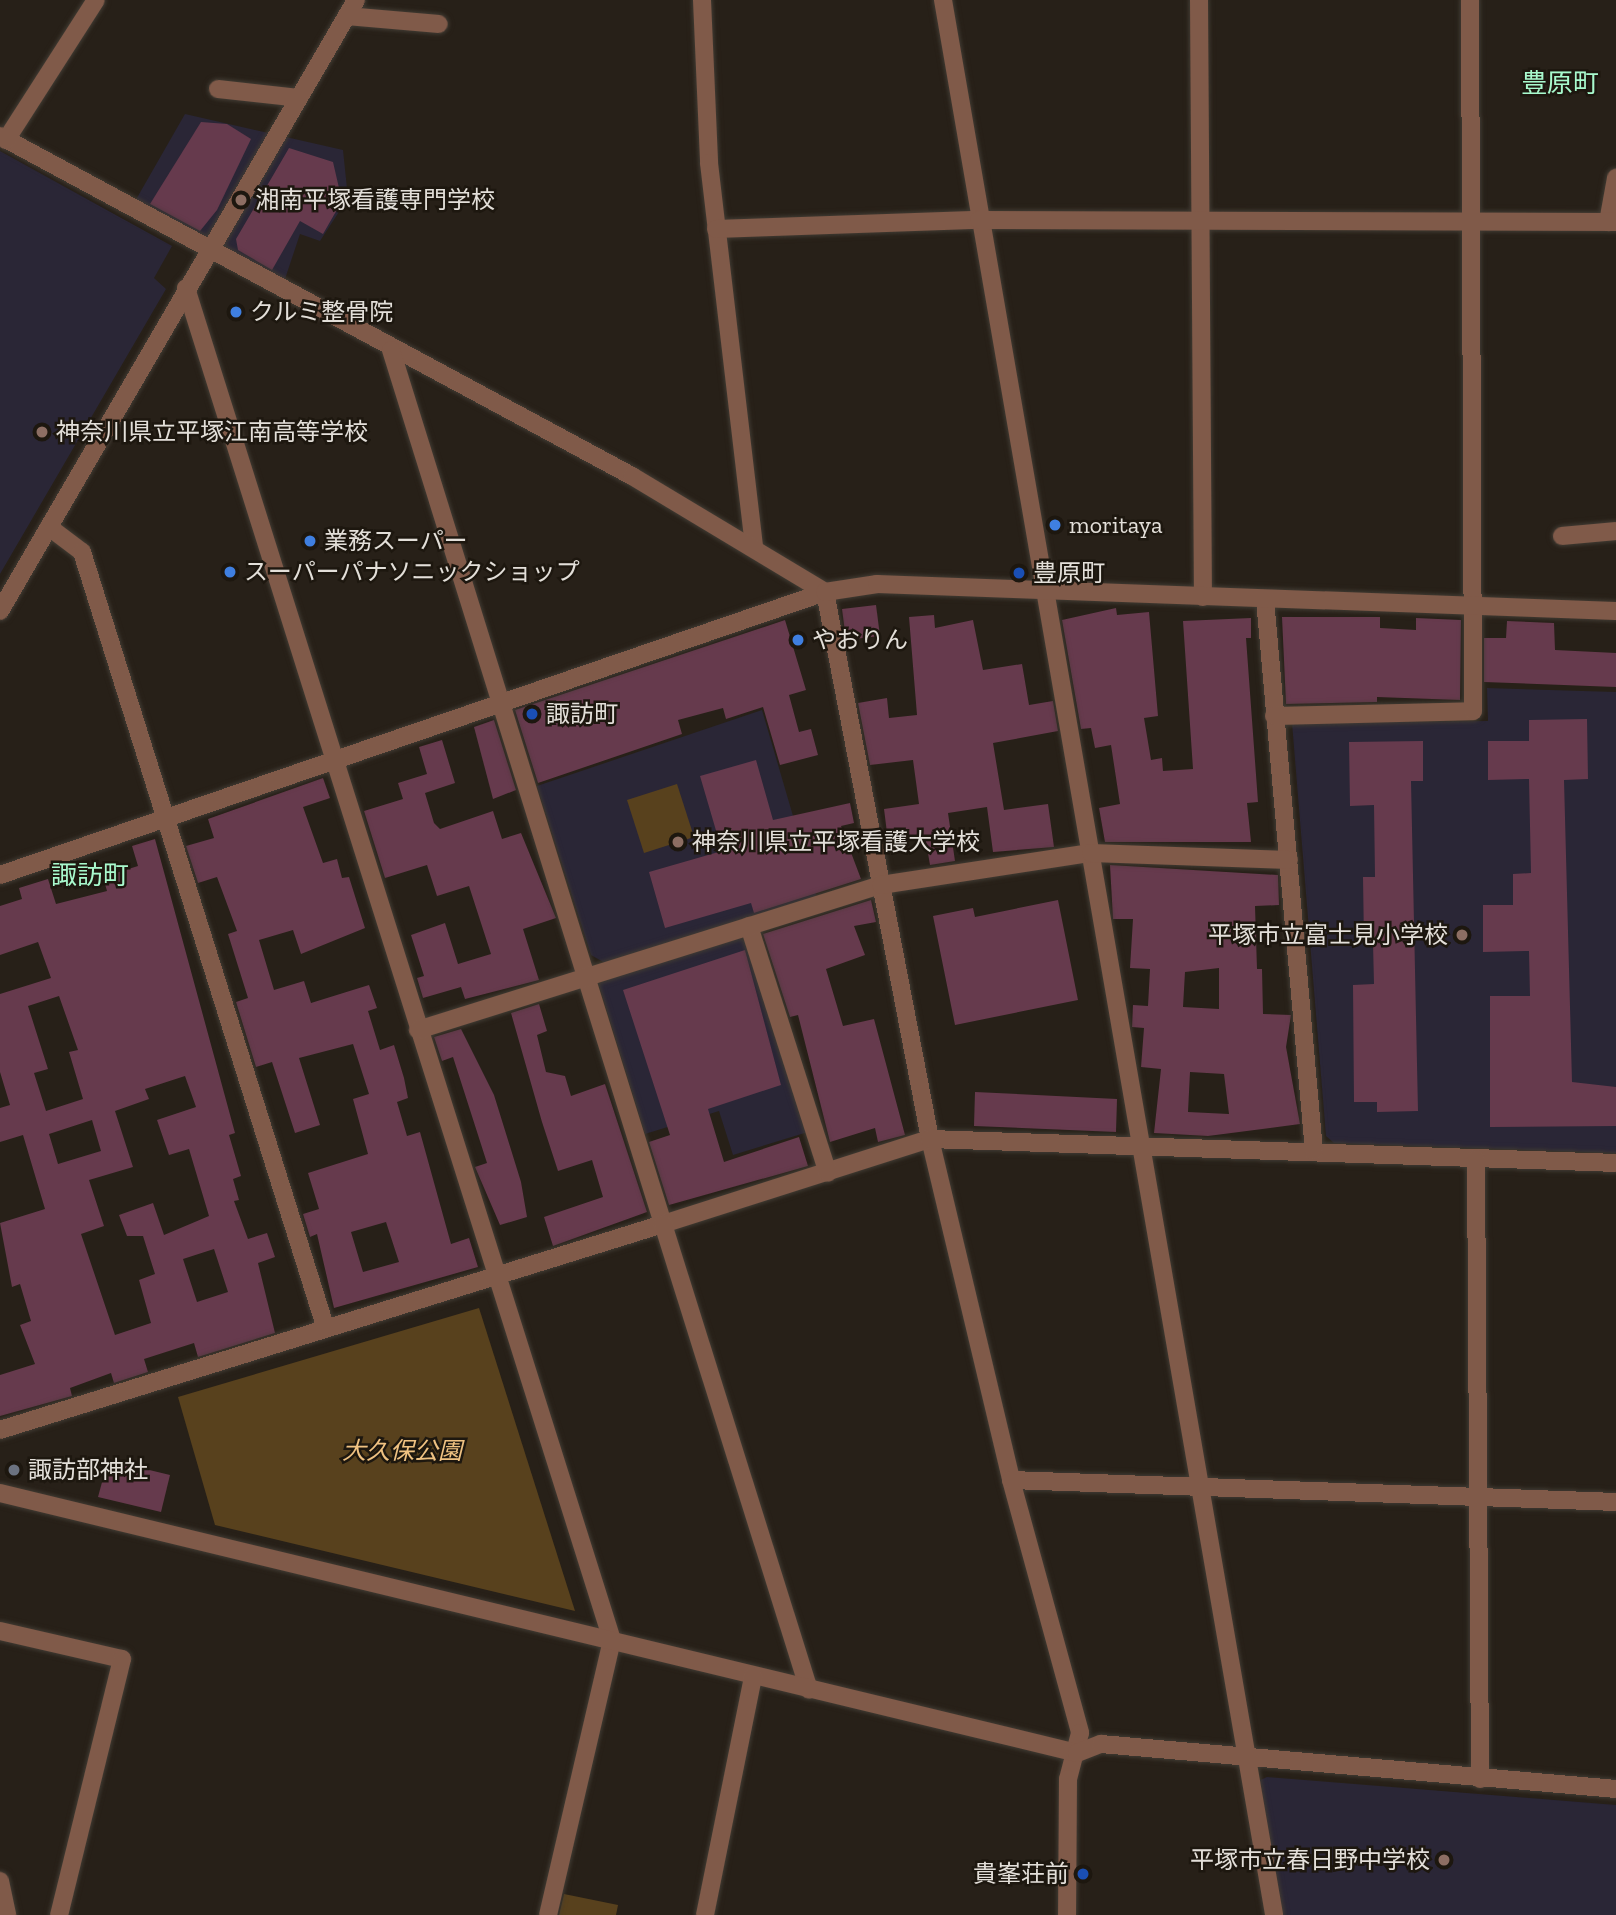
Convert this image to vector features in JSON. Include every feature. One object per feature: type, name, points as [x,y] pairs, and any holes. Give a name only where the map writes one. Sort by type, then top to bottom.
[{"type":"street","points":[[96,0],[3,138],[754,547],[825,592],[930,1139],[1010,1480],[1080,1733],[1077,1753],[1068,1779],[1067,1915]]},
{"type":"street","points":[[702,0],[716,229],[754,547]]},
{"type":"street","points":[[943,0],[1274,1915]]},
{"type":"street","points":[[1199,0],[1203,597]]},
{"type":"street","points":[[1274,716],[1473,711],[1470,0]]},
{"type":"street","points":[[0,611],[207,251],[352,8],[439,24]]},
{"type":"street","points":[[218,89],[299,98]]},
{"type":"street","points":[[716,229],[979,220],[1471,225],[1612,222],[1616,178]]},
{"type":"street","points":[[186,288],[495,1278],[612,1640],[548,1915]]},
{"type":"street","points":[[391,350],[809,1690]]},
{"type":"street","points":[[49,527],[82,552],[326,1329]]},
{"type":"street","points":[[1562,536],[1616,531]]},
{"type":"street","points":[[0,875],[825,592],[877,584],[1616,611]]},
{"type":"street","points":[[1265,599],[1314,1152]]},
{"type":"street","points":[[418,1030],[881,885],[1091,853],[1289,860]]},
{"type":"street","points":[[749,926],[828,1173]]},
{"type":"street","points":[[0,1430],[495,1278],[930,1139],[1616,1163]]},
{"type":"street","points":[[1476,1159],[1480,1779]]},
{"type":"street","points":[[1010,1480],[1616,1502]]},
{"type":"street","points":[[0,1493],[1077,1753],[1101,1744],[1247,1759],[1616,1789]]},
{"type":"street","points":[[0,1631],[122,1659],[59,1915]]},
{"type":"street","points":[[705,1915],[752,1676]]},
{"type":"street","points":[[0,1881],[7,1915]]},
{"type":"shaded area","name":"湘南平塚看護専門学校","points":[[185,114],[343,150],[348,198],[320,241],[300,234],[284,282],[134,203]]},
{"type":"shaded area","name":"神奈川県立平塚江南高等学校","points":[[0,151],[172,246],[154,278],[166,289],[0,574]]},
{"type":"shaded area","name":"平塚市立富士見小学校","points":[[1487,688],[1616,692],[1616,1153],[1334,1143],[1326,1136],[1292,723],[1488,721]]},
{"type":"shaded area","name":"神奈川県立平塚看護大学校","points":[[762,710],[817,898],[605,963],[591,955],[537,786]]},
{"type":"shaded area","points":[[739,938],[747,942],[808,1132],[733,1155],[719,1111],[645,1134],[599,985],[603,977]]},
{"type":"shaded area","name":"平塚市立春日野中学校","points":[[1267,1777],[1616,1805],[1616,1915],[1282,1915],[1258,1781]]},
{"type":"green space","points":[[677,784],[694,837],[644,853],[627,800]]},
{"type":"green space","name":"大久保公園","points":[[479,1308],[575,1611],[215,1525],[178,1397]]},
{"type":"green space","points":[[564,1894],[618,1905],[616,1915],[559,1915]]},
{"type":"building","points":[[201,122],[227,124],[251,139],[217,210],[200,231],[150,204]]},
{"type":"building","points":[[289,148],[333,162],[342,201],[323,234],[300,221],[272,270],[238,250],[236,239]]},
{"type":"building","points":[[876,605],[880,636],[846,640],[842,609]]},
{"type":"building","points":[[1116,608],[1117,615],[1149,612],[1158,716],[1144,718],[1151,760],[1162,758],[1163,771],[1193,769],[1183,621],[1251,618],[1251,638],[1246,638],[1258,802],[1247,803],[1251,842],[1105,842],[1099,808],[1120,804],[1111,745],[1095,748],[1091,728],[1081,729],[1062,620]]},
{"type":"building","points":[[934,615],[935,628],[973,620],[983,670],[1022,664],[1029,705],[1053,701],[1058,731],[993,743],[1004,810],[1048,804],[1054,847],[993,852],[987,807],[948,813],[955,861],[930,865],[925,836],[888,841],[884,809],[919,804],[913,760],[870,765],[858,703],[887,698],[889,718],[917,715],[909,617]]},
{"type":"building","points":[[1282,617],[1380,617],[1380,628],[1416,630],[1416,618],[1461,620],[1460,700],[1377,697],[1377,702],[1286,704]]},
{"type":"building","points":[[785,620],[806,690],[789,695],[799,732],[811,729],[818,755],[780,765],[763,707],[726,719],[723,708],[678,720],[682,734],[538,783],[515,710]]},
{"type":"building","points":[[1507,621],[1554,623],[1555,650],[1616,653],[1616,687],[1484,682],[1484,638],[1506,638]]},
{"type":"building","points":[[1587,719],[1588,779],[1564,780],[1572,1082],[1616,1087],[1616,1126],[1490,1127],[1490,996],[1530,996],[1529,951],[1483,952],[1483,905],[1513,905],[1513,874],[1531,873],[1529,779],[1488,780],[1488,741],[1529,741],[1529,720]]},
{"type":"building","points":[[494,720],[516,790],[493,799],[474,727]]},
{"type":"building","points":[[442,740],[455,783],[425,793],[434,823],[440,829],[493,811],[502,839],[521,833],[556,918],[523,929],[539,980],[465,999],[461,987],[423,998],[417,978],[424,976],[411,935],[445,923],[458,964],[491,954],[469,886],[437,896],[427,865],[385,878],[364,811],[403,799],[398,783],[427,774],[419,747]]},
{"type":"building","points":[[1423,741],[1423,781],[1411,781],[1418,1111],[1377,1112],[1377,1102],[1354,1102],[1353,985],[1374,984],[1373,943],[1364,943],[1363,877],[1375,877],[1374,805],[1350,806],[1349,742]]},
{"type":"building","points":[[756,760],[773,820],[850,803],[854,823],[841,826],[861,879],[754,913],[751,903],[665,928],[649,872],[722,851],[700,776]]},
{"type":"building","points":[[323,778],[330,798],[303,807],[323,863],[337,859],[342,878],[349,877],[365,928],[301,954],[293,930],[259,940],[274,990],[304,981],[311,1003],[369,985],[377,1008],[368,1011],[380,1050],[394,1045],[404,1078],[408,1098],[397,1102],[407,1136],[420,1132],[451,1244],[469,1238],[478,1267],[334,1308],[317,1234],[310,1237],[303,1214],[319,1209],[308,1173],[368,1154],[353,1099],[369,1094],[353,1044],[299,1058],[320,1125],[295,1133],[272,1062],[256,1067],[236,1002],[248,998],[228,934],[237,931],[217,877],[198,883],[186,846],[214,838],[208,819]],"holes":[[[386,1222],[399,1262],[363,1272],[351,1232]]]},
{"type":"building","points":[[155,839],[235,1133],[229,1135],[241,1176],[233,1179],[239,1200],[234,1201],[248,1239],[267,1233],[275,1257],[258,1263],[275,1333],[198,1357],[194,1343],[144,1359],[148,1372],[114,1383],[111,1373],[70,1388],[72,1396],[0,1416],[0,1375],[35,1364],[20,1325],[31,1321],[20,1284],[12,1287],[0,1223],[45,1209],[23,1135],[0,1142],[0,1108],[10,1105],[0,1072],[0,994],[51,978],[38,942],[0,955],[0,906],[22,899],[19,888],[48,879],[56,904],[107,891],[103,877],[138,866],[132,846]],"holes":[[[59,996],[78,1050],[69,1052],[83,1099],[46,1111],[34,1073],[48,1069],[28,1006]],[[185,1076],[196,1107],[157,1120],[169,1155],[189,1149],[209,1216],[164,1235],[153,1203],[119,1215],[127,1236],[143,1236],[155,1274],[139,1280],[151,1323],[115,1335],[81,1234],[104,1226],[89,1180],[133,1167],[115,1111],[149,1099],[145,1089]],[[92,1120],[101,1151],[58,1164],[49,1134]],[[214,1249],[228,1292],[197,1302],[183,1259]]]},
{"type":"building","points":[[1110,865],[1278,875],[1279,905],[1255,906],[1257,969],[1262,969],[1263,1014],[1291,1015],[1286,1047],[1300,1124],[1208,1136],[1154,1133],[1161,1069],[1141,1067],[1144,1028],[1132,1027],[1133,1005],[1148,1006],[1150,969],[1130,968],[1133,919],[1113,919]],"holes":[[[1219,968],[1219,1009],[1183,1007],[1185,972]],[[1190,1072],[1224,1074],[1229,1114],[1188,1112]]]},
{"type":"building","points":[[871,900],[876,922],[854,926],[865,955],[826,969],[843,1026],[874,1019],[905,1135],[878,1142],[875,1128],[830,1142],[798,1015],[790,1017],[763,934]]},
{"type":"building","points":[[1058,900],[1078,1000],[955,1025],[933,916],[973,908],[975,917]]},
{"type":"building","points":[[745,950],[781,1085],[708,1109],[724,1162],[799,1137],[808,1166],[669,1205],[649,1142],[670,1135],[623,990]]},
{"type":"building","points":[[539,1004],[547,1031],[537,1035],[546,1072],[565,1076],[571,1096],[605,1084],[647,1212],[553,1246],[544,1217],[603,1197],[592,1160],[558,1171],[511,1013]]},
{"type":"building","points":[[461,1029],[494,1095],[521,1182],[527,1217],[500,1225],[475,1167],[487,1163],[453,1057],[442,1061],[434,1037]]},
{"type":"building","points":[[975,1092],[1117,1099],[1116,1132],[974,1126]]},
{"type":"building","points":[[108,1460],[170,1475],[161,1512],[98,1497]]},
{"type":"place","name":"湘南平塚看護専門学校","points":[[241,200]]},
{"type":"place","name":"クルミ整骨院","points":[[236,312]]},
{"type":"place","name":"神奈川県立平塚江南高等学校","points":[[42,432]]},
{"type":"place","name":"moritaya","points":[[1055,525]]},
{"type":"place","name":"業務スーパー","points":[[310,541]]},
{"type":"place","name":"スーパーパナソニックショップ","points":[[230,572]]},
{"type":"place","name":"豊原町","points":[[1019,573]]},
{"type":"place","name":"やおりん","points":[[798,640]]},
{"type":"place","name":"諏訪町","points":[[532,714]]},
{"type":"place","name":"神奈川県立平塚看護大学校","points":[[678,842]]},
{"type":"place","name":"平塚市立富士見小学校","points":[[1462,935]]},
{"type":"place","name":"諏訪部神社","points":[[14,1470]]},
{"type":"place","name":"平塚市立春日野中学校","points":[[1444,1860]]},
{"type":"place","name":"貴峯荘前","points":[[1083,1874]]},
{"type":"district","name":"豊原町","points":[[1560,84]]},
{"type":"district","name":"諏訪町","points":[[90,876]]}]
